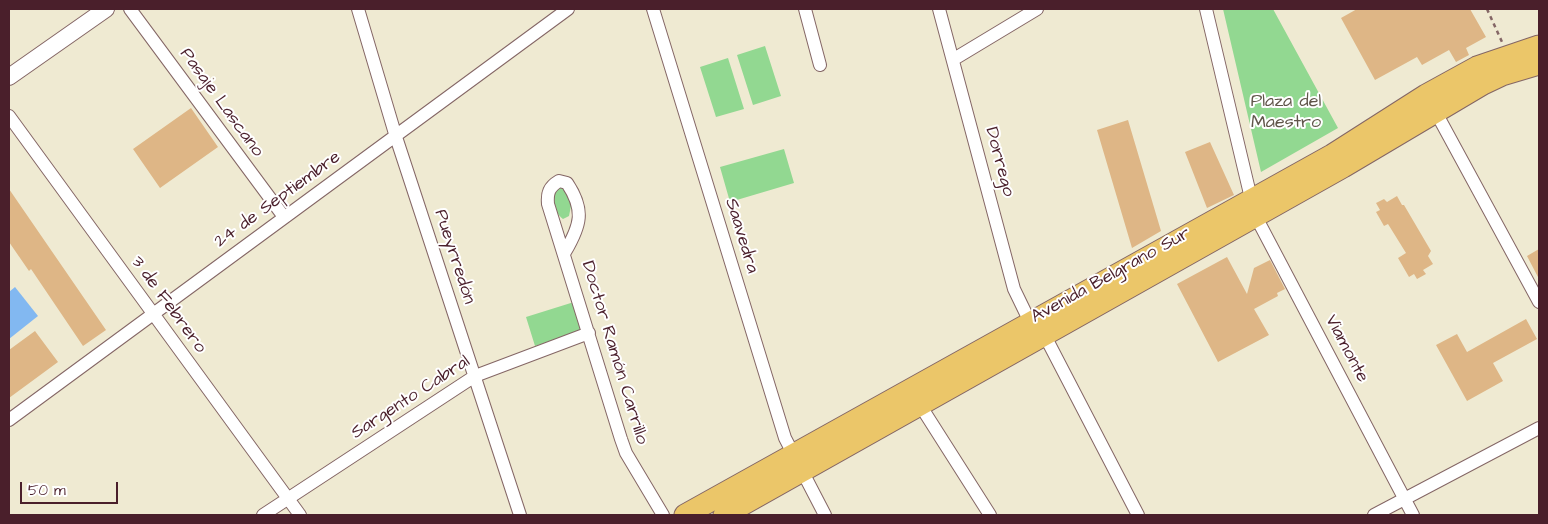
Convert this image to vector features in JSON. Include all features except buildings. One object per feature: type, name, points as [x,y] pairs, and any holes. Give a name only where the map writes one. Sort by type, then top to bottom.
[{"type":"highway","name":"Avenida Belgrano Sur","points":[[1253,207],[1426,95],[1477,67],[1539,46]]},
{"type":"highway","name":"Avenida Belgrano Sur","points":[[724,515],[797,463],[1253,207],[1436,114],[1483,84],[1502,75],[1539,64]]},
{"type":"highway","name":"Avenida Belgrano Sur","points":[[685,515],[920,406],[1038,329]]},
{"type":"street","points":[[9,78],[106,9]]},
{"type":"street","name":"Pasaje Lascano","points":[[130,9],[284,217]]},
{"type":"street","name":"Pueyrredón","points":[[358,9],[396,137],[520,515]]},
{"type":"street","name":"24 de Septiembre","points":[[9,420],[568,9]]},
{"type":"street","name":"Saavedra","points":[[653,9],[797,463],[825,515]]},
{"type":"street","points":[[805,9],[820,65]]},
{"type":"street","name":"Dorrego","points":[[939,9],[954,59],[1014,289],[1038,329],[1138,515]]},
{"type":"street","points":[[954,59],[1037,9]]},
{"type":"street","name":"Viamonte","points":[[1206,9],[1253,207],[1414,515]]},
{"type":"street","points":[[1426,95],[1539,302]]},
{"type":"street","name":"3 de Febrero","points":[[9,116],[300,515]]},
{"type":"street","name":"Doctor Ramón Carrillo","points":[[564,252],[577,228],[578,205],[577,198],[567,183],[559,181],[552,185],[547,195],[548,204],[626,453],[663,515]]},
{"type":"street","name":"Sargento Cabral","points":[[263,515],[475,376],[589,333]]},
{"type":"street","points":[[920,406],[990,515]]},
{"type":"street","points":[[1374,515],[1539,428]]},
{"type":"path","points":[[1487,9],[1506,56]]},
{"type":"green space","name":"Plaza del Maestro","points":[[1223,9],[1273,9],[1338,128],[1261,172]]},
{"type":"green space","points":[[765,46],[781,96],[753,105],[737,55]]},
{"type":"green space","points":[[728,58],[744,109],[716,117],[700,67]]},
{"type":"green space","points":[[784,149],[794,183],[730,202],[720,167]]},
{"type":"green space","points":[[558,188],[565,188],[572,201],[569,216],[563,219],[557,212],[553,200]]},
{"type":"green space","points":[[574,302],[582,331],[535,346],[526,317]]},
{"type":"water","points":[[15,287],[38,316],[9,339],[9,292]]}]
